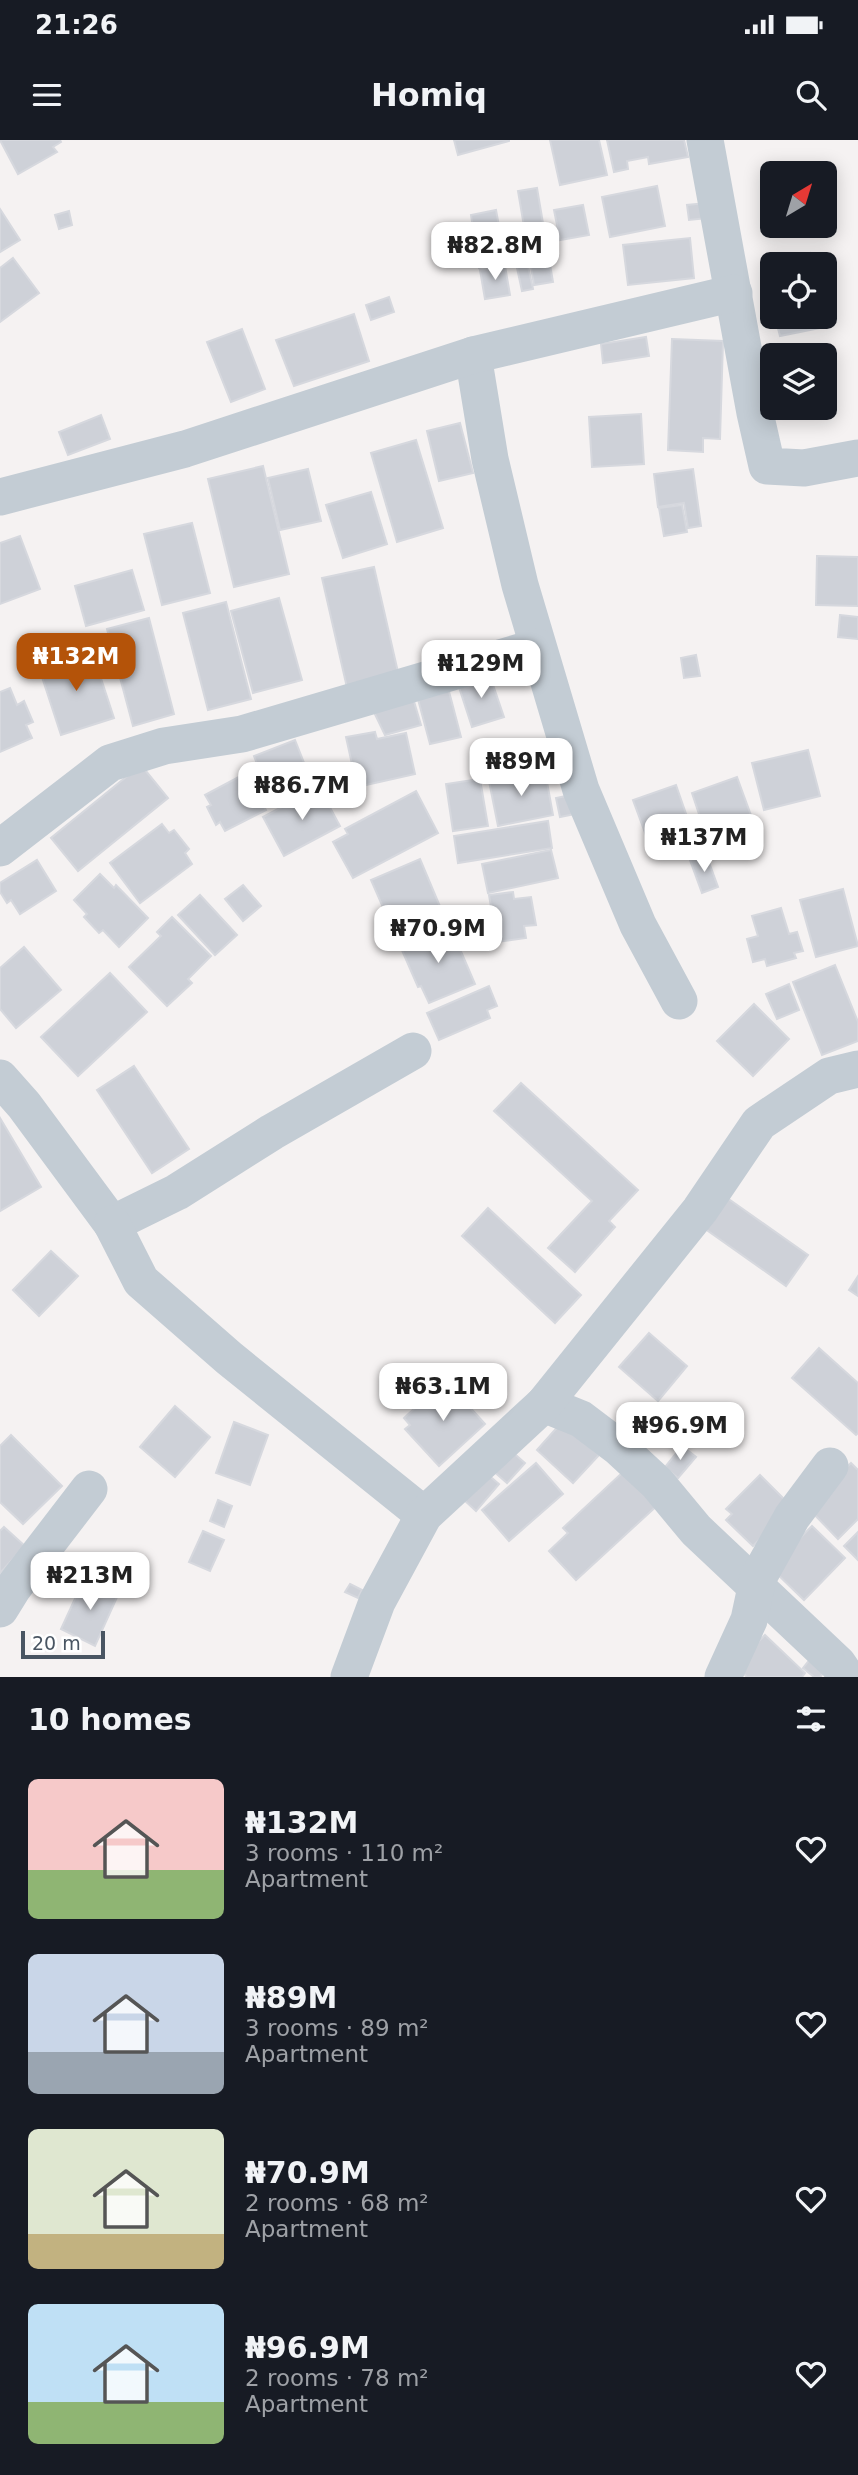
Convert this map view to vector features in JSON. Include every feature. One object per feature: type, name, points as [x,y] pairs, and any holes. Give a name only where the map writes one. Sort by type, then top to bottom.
[{"type":"street","points":[[705,140],[767,466],[804,468],[858,458]]},
{"type":"street","points":[[0,497],[185,449],[473,355],[734,293]]},
{"type":"street","points":[[473,355],[490,459],[537,647],[581,790],[638,925],[679,1001]]},
{"type":"street","points":[[0,848],[110,763],[164,746],[242,734],[537,647]]},
{"type":"street","points":[[112,1224],[177,1192],[272,1132],[413,1051]]},
{"type":"street","points":[[348,1677],[377,1602],[424,1516],[544,1404],[700,1210],[758,1123],[829,1076],[858,1069]]},
{"type":"street","points":[[0,1077],[24,1105],[112,1224],[141,1281],[229,1358],[424,1516]]},
{"type":"street","points":[[544,1404],[581,1419],[618,1447],[657,1483],[696,1530],[838,1664],[850,1668]]},
{"type":"street","points":[[723,1677],[749,1620],[758,1578],[792,1517],[830,1466]]},
{"type":"street","points":[[0,1609],[89,1489]]},
{"type":"building","points":[[0,140],[61,142],[53,147],[57,152],[18,174]]},
{"type":"building","points":[[454,140],[509,140],[509,141],[458,155]]},
{"type":"building","points":[[550,140],[599,140],[607,175],[560,185]]},
{"type":"building","points":[[607,140],[684,140],[688,157],[649,164],[648,157],[627,161],[628,169],[614,172]]},
{"type":"building","points":[[657,186],[665,226],[610,237],[602,197]]},
{"type":"building","points":[[537,188],[553,282],[534,285],[518,191]]},
{"type":"building","points":[[706,203],[707,218],[689,220],[687,205]]},
{"type":"building","points":[[583,205],[589,235],[560,240],[554,210]]},
{"type":"building","points":[[0,209],[20,240],[0,252]]},
{"type":"building","points":[[496,210],[506,264],[479,268],[471,215]]},
{"type":"building","points":[[69,211],[72,225],[59,229],[55,215]]},
{"type":"building","points":[[690,238],[694,278],[628,285],[623,245]]},
{"type":"building","points":[[525,252],[533,289],[522,291],[514,254]]},
{"type":"building","points":[[13,258],[39,293],[0,322],[0,268]]},
{"type":"building","points":[[505,266],[510,295],[485,299],[480,270]]},
{"type":"building","points":[[389,297],[394,312],[371,320],[366,305]]},
{"type":"building","points":[[354,314],[369,361],[294,386],[276,340]]},
{"type":"building","points":[[242,329],[265,389],[231,402],[207,342]]},
{"type":"building","points":[[778,329],[815,329],[780,336]]},
{"type":"building","points":[[646,337],[649,356],[603,363],[601,344]]},
{"type":"building","points":[[672,339],[723,341],[720,439],[703,438],[703,452],[668,450]]},
{"type":"building","points":[[641,414],[644,464],[592,467],[589,417]]},
{"type":"building","points":[[101,415],[110,439],[68,455],[59,432]]},
{"type":"building","points":[[460,423],[473,473],[439,481],[427,431]]},
{"type":"building","points":[[416,440],[443,528],[397,542],[371,453]]},
{"type":"building","points":[[263,466],[289,574],[234,587],[208,479]]},
{"type":"building","points":[[308,469],[321,521],[280,530],[268,478]]},
{"type":"building","points":[[693,469],[701,526],[688,528],[684,503],[658,507],[654,474]]},
{"type":"building","points":[[371,492],[387,544],[343,558],[326,505]]},
{"type":"building","points":[[682,505],[687,532],[664,536],[659,508]]},
{"type":"building","points":[[192,523],[210,593],[162,605],[144,534]]},
{"type":"building","points":[[20,536],[40,589],[0,604],[0,543]]},
{"type":"building","points":[[817,556],[858,557],[858,606],[816,605]]},
{"type":"building","points":[[374,567],[400,681],[348,692],[322,578]]},
{"type":"building","points":[[132,570],[144,610],[86,626],[75,586]]},
{"type":"building","points":[[279,598],[302,680],[253,693],[231,611]]},
{"type":"building","points":[[226,602],[251,699],[208,710],[183,613]]},
{"type":"building","points":[[840,615],[858,617],[858,639],[838,637]]},
{"type":"building","points":[[149,618],[174,714],[133,726],[107,629]]},
{"type":"building","points":[[92,651],[114,718],[61,735],[39,668]]},
{"type":"building","points":[[696,655],[700,676],[684,678],[681,658]]},
{"type":"building","points":[[489,673],[504,717],[472,727],[458,684]]},
{"type":"building","points":[[446,680],[461,737],[430,744],[415,688]]},
{"type":"building","points":[[10,688],[17,705],[24,701],[33,722],[26,725],[32,738],[0,752],[0,692]]},
{"type":"building","points":[[413,698],[421,725],[385,735],[373,710]]},
{"type":"building","points":[[375,732],[377,739],[406,733],[415,774],[357,787],[346,737]]},
{"type":"building","points":[[295,740],[312,783],[270,798],[254,756]]},
{"type":"building","points":[[808,750],[820,796],[764,810],[752,763]]},
{"type":"building","points":[[141,765],[168,798],[78,871],[51,838]]},
{"type":"building","points":[[545,771],[553,815],[498,826],[489,781]]},
{"type":"building","points":[[246,773],[266,810],[225,831],[220,822],[216,825],[207,807],[211,805],[205,795]]},
{"type":"building","points":[[737,777],[760,840],[713,856],[692,793]]},
{"type":"building","points":[[480,779],[488,826],[453,831],[446,784]]},
{"type":"building","points":[[676,785],[693,834],[651,849],[633,800]]},
{"type":"building","points":[[319,787],[340,826],[284,856],[263,817]]},
{"type":"building","points":[[416,791],[438,833],[353,878],[333,842],[348,834],[345,829]]},
{"type":"building","points":[[576,794],[580,813],[560,817],[556,798]]},
{"type":"building","points":[[548,821],[552,848],[458,863],[454,836]]},
{"type":"building","points":[[162,824],[169,833],[174,830],[189,849],[185,853],[192,864],[140,903],[110,863]]},
{"type":"building","points":[[551,850],[558,878],[488,893],[482,864]]},
{"type":"building","points":[[706,854],[718,887],[702,893],[690,860]]},
{"type":"building","points":[[420,859],[444,916],[396,937],[371,880]]},
{"type":"building","points":[[37,860],[56,891],[20,914],[11,900],[7,903],[0,892],[0,883]]},
{"type":"building","points":[[100,874],[114,888],[116,885],[148,918],[119,947],[103,930],[99,933],[84,917],[87,914],[74,900]]},
{"type":"building","points":[[243,885],[261,906],[243,921],[225,899]]},
{"type":"building","points":[[843,889],[858,946],[816,957],[800,900]]},
{"type":"building","points":[[513,892],[514,899],[531,897],[536,925],[524,926],[526,938],[497,942],[489,895]]},
{"type":"building","points":[[200,895],[237,935],[215,955],[178,915]]},
{"type":"building","points":[[781,908],[789,934],[797,932],[803,951],[794,953],[796,958],[767,966],[765,959],[753,962],[747,939],[758,936],[752,916]]},
{"type":"building","points":[[172,917],[211,956],[188,979],[192,983],[167,1006],[129,967],[161,936],[157,932]]},
{"type":"building","points":[[450,926],[475,984],[429,1003],[421,986],[418,987],[401,948]]},
{"type":"building","points":[[24,947],[61,990],[16,1028],[0,1009],[0,968]]},
{"type":"building","points":[[835,965],[858,1022],[858,1041],[822,1055],[793,982]]},
{"type":"building","points":[[110,973],[147,1012],[78,1076],[41,1037]]},
{"type":"building","points":[[789,984],[799,1010],[777,1019],[766,994]]},
{"type":"building","points":[[489,986],[497,1006],[487,1010],[490,1018],[439,1040],[427,1013]]},
{"type":"building","points":[[754,1004],[789,1039],[753,1076],[717,1041]]},
{"type":"building","points":[[134,1066],[189,1149],[152,1173],[97,1090]]},
{"type":"building","points":[[521,1083],[638,1190],[609,1221],[615,1227],[575,1272],[548,1248],[592,1201],[494,1111]]},
{"type":"building","points":[[0,1118],[41,1187],[0,1211]]},
{"type":"building","points":[[723,1195],[808,1255],[786,1286],[701,1226]]},
{"type":"building","points":[[488,1208],[581,1295],[555,1323],[462,1236]]},
{"type":"building","points":[[51,1251],[78,1276],[39,1316],[13,1290]]},
{"type":"building","points":[[858,1276],[858,1296],[849,1290]]},
{"type":"building","points":[[649,1333],[687,1366],[658,1401],[619,1367]]},
{"type":"building","points":[[819,1348],[858,1383],[856,1435],[792,1378]]},
{"type":"building","points":[[445,1380],[485,1424],[439,1466],[405,1429],[410,1425],[404,1418]]},
{"type":"building","points":[[175,1406],[210,1437],[175,1477],[140,1447]]},
{"type":"building","points":[[234,1422],[268,1435],[250,1485],[216,1473]]},
{"type":"building","points":[[562,1422],[599,1455],[573,1483],[537,1450]]},
{"type":"building","points":[[11,1435],[62,1486],[23,1524],[0,1502],[0,1446]]},
{"type":"building","points":[[682,1446],[696,1457],[678,1478],[665,1467]]},
{"type":"building","points":[[509,1449],[525,1463],[507,1483],[492,1470]]},
{"type":"building","points":[[536,1463],[563,1494],[509,1541],[482,1510]]},
{"type":"building","points":[[851,1463],[858,1470],[858,1519],[838,1539],[807,1507]]},
{"type":"building","points":[[623,1472],[661,1502],[576,1580],[549,1551],[568,1533],[563,1528]]},
{"type":"building","points":[[486,1473],[499,1484],[476,1511],[463,1499]]},
{"type":"building","points":[[760,1475],[792,1507],[753,1546],[726,1520],[732,1514],[726,1509]]},
{"type":"building","points":[[218,1500],[232,1506],[224,1527],[210,1521]]},
{"type":"building","points":[[812,1526],[845,1558],[804,1600],[771,1568]]},
{"type":"building","points":[[4,1527],[25,1546],[0,1573],[0,1531]]},
{"type":"building","points":[[203,1531],[224,1540],[210,1571],[189,1562]]},
{"type":"building","points":[[858,1532],[858,1560],[844,1546]]},
{"type":"building","points":[[84,1579],[118,1595],[95,1646],[61,1629]]},
{"type":"building","points":[[350,1584],[362,1590],[358,1598],[345,1592]]},
{"type":"building","points":[[765,1635],[805,1673],[802,1677],[747,1677],[735,1665]]},
{"type":"building","points":[[811,1658],[826,1670],[820,1677],[814,1677],[803,1668]]}]
